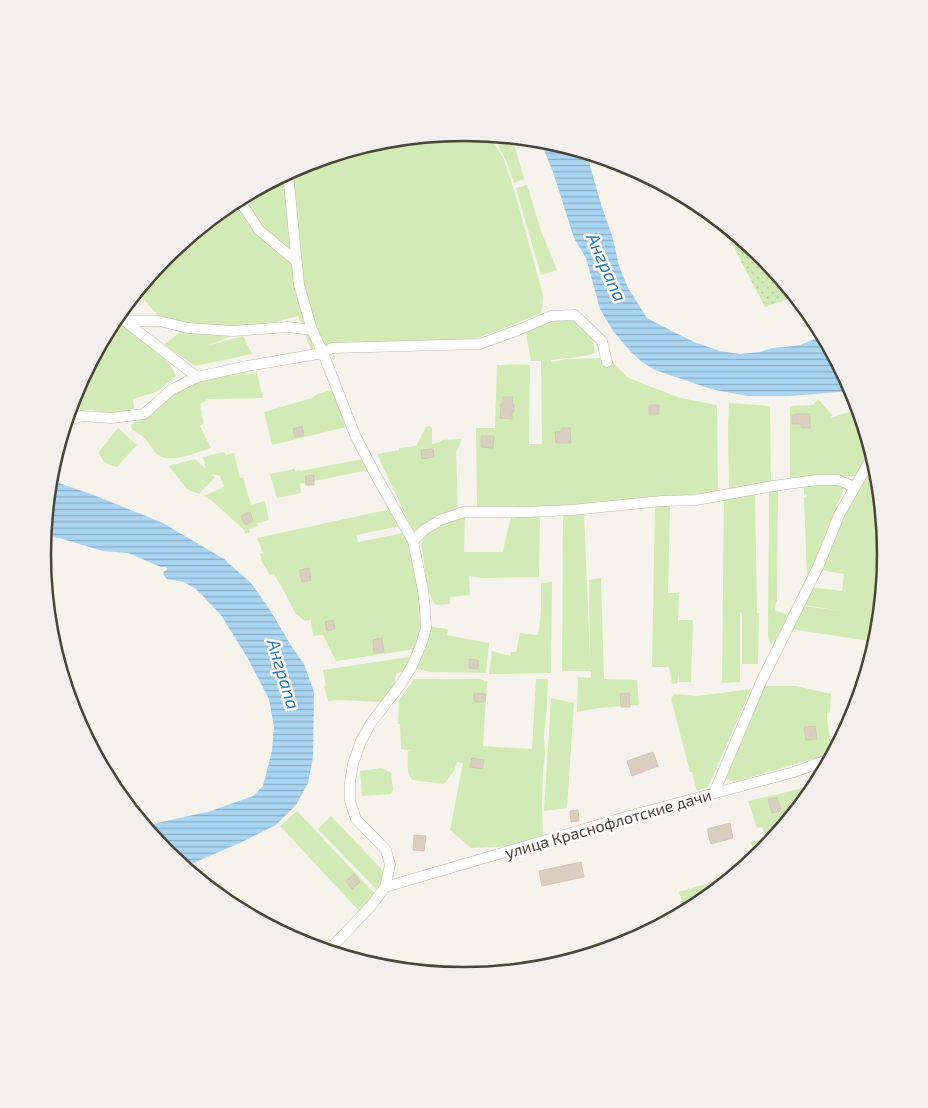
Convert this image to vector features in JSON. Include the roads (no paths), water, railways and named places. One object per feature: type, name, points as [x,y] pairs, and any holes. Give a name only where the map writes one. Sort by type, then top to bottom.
[{"type":"street","points":[[289,181],[299,285],[312,330],[323,352],[356,435],[375,474],[413,541],[425,609],[426,628],[421,645],[401,684],[371,723],[361,741],[353,764],[350,782],[350,801],[356,819],[386,850],[390,865],[386,887],[371,906],[333,946]]},
{"type":"street","points":[[243,206],[259,230],[296,261]]},
{"type":"street","points":[[74,419],[81,416],[112,418],[144,414],[171,390],[197,377],[247,366],[323,352],[332,348],[480,344],[551,316],[575,315],[602,341],[607,362]]},
{"type":"street","points":[[126,318],[159,321],[188,328],[233,331],[288,327],[312,330]]},
{"type":"street","points":[[124,321],[197,377]]},
{"type":"street","points":[[714,794],[761,682],[818,567],[840,513],[867,466]]},
{"type":"street","points":[[413,541],[424,530],[440,520],[464,512],[572,510],[662,501],[696,500],[818,480],[838,480],[855,487]]},
{"type":"street","name":"улица Краснофлотские дачи","points":[[386,887],[629,816],[794,772],[819,763]]},
{"type":"water","name":"Анграпа","points":[[544,149],[590,161],[619,266],[628,288],[647,318],[694,342],[720,351],[740,354],[800,345],[815,339],[834,371],[843,392],[789,396],[747,396],[711,389],[655,370],[642,362],[613,331],[600,309],[586,258],[574,238]]},
{"type":"water","name":"Анграпа","points":[[58,483],[163,523],[224,559],[251,583],[304,664],[314,692],[313,757],[308,783],[296,805],[276,825],[192,864],[153,825],[211,811],[253,796],[263,786],[272,751],[274,726],[269,699],[247,657],[221,615],[196,589],[184,582],[167,579],[163,572],[167,570],[166,567],[161,567],[128,553],[103,551],[52,537]]}]
